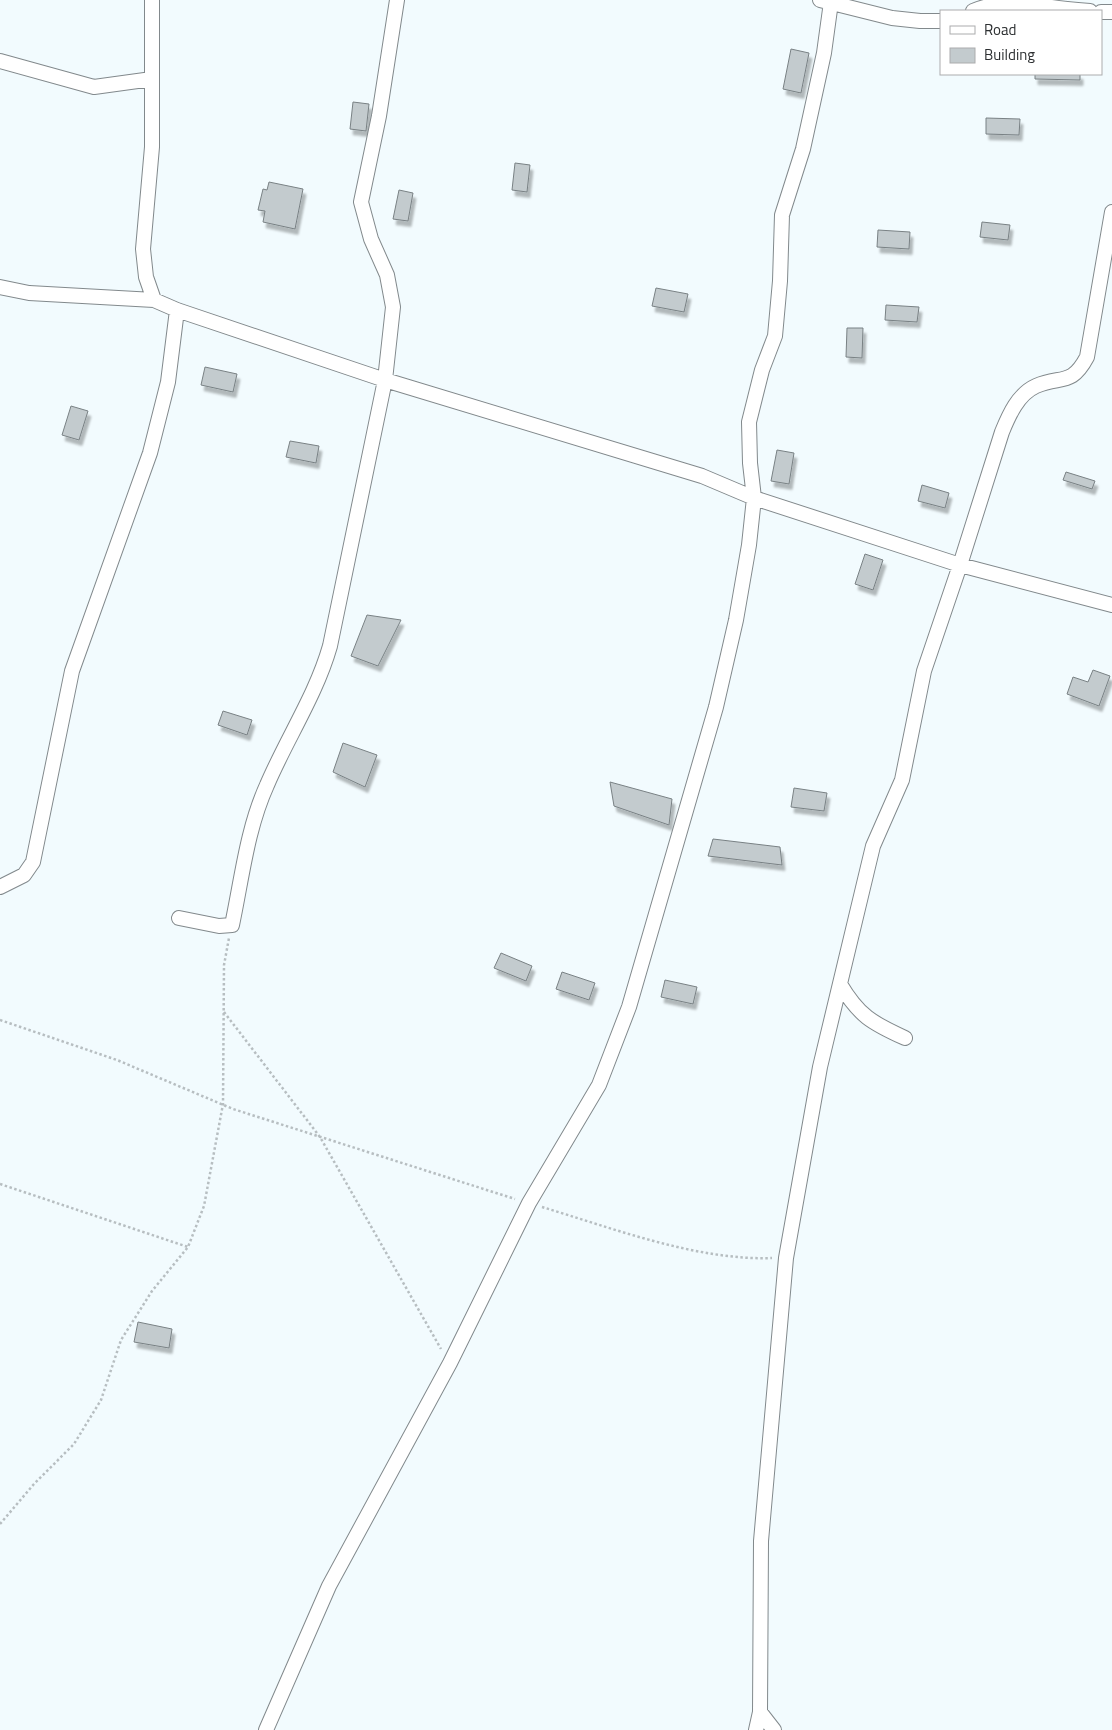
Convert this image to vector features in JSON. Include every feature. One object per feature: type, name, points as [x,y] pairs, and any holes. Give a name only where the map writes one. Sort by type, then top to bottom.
[{"type":"street","points":[[152,0],[152,147],[143,249],[146,276],[154,300]]},
{"type":"street","points":[[179,918],[219,926],[232,925],[242,868],[254,819],[266,786],[325,662],[352,543],[385,380],[393,307],[388,275],[370,239],[361,202],[379,116],[397,0]]},
{"type":"street","points":[[266,1730],[329,1586],[450,1363],[529,1204],[599,1086],[629,1007],[716,707],[736,620],[749,545],[754,498],[750,463],[749,422],[762,370],[775,336],[780,281],[782,215],[803,148],[824,53],[825,1],[892,18],[940,21]]},
{"type":"street","points":[[975,10],[998,4],[1021,3],[1081,10]]},
{"type":"street","points":[[0,62],[94,87],[152,79]]},
{"type":"street","points":[[756,1730],[760,1712],[761,1541],[786,1258],[820,1067],[873,846],[902,780],[924,671],[960,566],[1002,432],[1009,414],[1030,389],[1069,378],[1075,374],[1088,357],[1112,212]]},
{"type":"street","points":[[0,287],[29,293],[154,300],[177,310],[385,380],[702,476],[754,498],[960,566],[1112,605]]},
{"type":"street","points":[[0,888],[24,875],[33,862],[72,670],[150,453],[168,382],[177,310]]},
{"type":"street","points":[[840,984],[852,1004],[869,1019],[905,1038]]},
{"type":"street","points":[[760,1712],[774,1730]]},
{"type":"path","points":[[0,1524],[34,1484],[74,1444],[101,1400],[121,1340],[152,1291],[188,1247],[204,1206],[223,1104],[224,965],[232,925]]},
{"type":"path","points":[[224,1011],[320,1137],[450,1363]]},
{"type":"path","points":[[0,1020],[117,1060],[223,1104],[529,1204],[683,1249],[751,1259],[786,1258]]},
{"type":"path","points":[[0,1184],[188,1247]]},
{"type":"building","points":[[791,49],[809,53],[801,93],[783,89]]},
{"type":"building","points":[[1035,75],[1080,75],[1080,80],[1035,79]]},
{"type":"building","points":[[353,102],[369,104],[366,131],[350,129]]},
{"type":"building","points":[[986,118],[1020,119],[1019,135],[986,134]]},
{"type":"building","points":[[515,163],[530,165],[527,192],[512,190]]},
{"type":"building","points":[[269,182],[303,189],[295,229],[263,222],[265,211],[258,210],[263,189],[267,190]]},
{"type":"building","points":[[399,190],[413,193],[408,221],[393,219]]},
{"type":"building","points":[[982,222],[1010,225],[1008,240],[980,237]]},
{"type":"building","points":[[878,230],[910,232],[909,249],[877,247]]},
{"type":"building","points":[[656,288],[688,294],[684,312],[652,306]]},
{"type":"building","points":[[886,305],[919,307],[917,322],[885,320]]},
{"type":"building","points":[[847,328],[863,328],[862,358],[846,357]]},
{"type":"building","points":[[205,367],[237,374],[233,392],[201,385]]},
{"type":"building","points":[[71,406],[88,411],[79,440],[62,435]]},
{"type":"building","points":[[290,441],[319,446],[316,463],[286,457]]},
{"type":"building","points":[[777,450],[794,453],[789,484],[771,481]]},
{"type":"building","points":[[1066,472],[1095,481],[1092,489],[1063,480]]},
{"type":"building","points":[[922,485],[949,493],[945,508],[918,501]]},
{"type":"building","points":[[865,554],[883,560],[873,590],[855,584]]},
{"type":"building","points":[[367,615],[401,620],[378,666],[351,656]]},
{"type":"building","points":[[1093,670],[1110,676],[1099,706],[1067,694],[1073,677],[1088,682]]},
{"type":"building","points":[[223,711],[252,720],[247,735],[218,725]]},
{"type":"building","points":[[343,743],[377,755],[365,787],[333,772]]},
{"type":"building","points":[[610,782],[672,799],[669,825],[614,806]]},
{"type":"building","points":[[794,788],[827,793],[824,811],[791,807]]},
{"type":"building","points":[[713,839],[780,847],[782,865],[708,856]]},
{"type":"building","points":[[501,953],[532,966],[526,981],[494,968]]},
{"type":"building","points":[[562,972],[595,983],[589,1000],[556,989]]},
{"type":"building","points":[[665,980],[697,987],[693,1004],[661,997]]},
{"type":"building","points":[[138,1322],[172,1329],[169,1348],[134,1342]]}]
